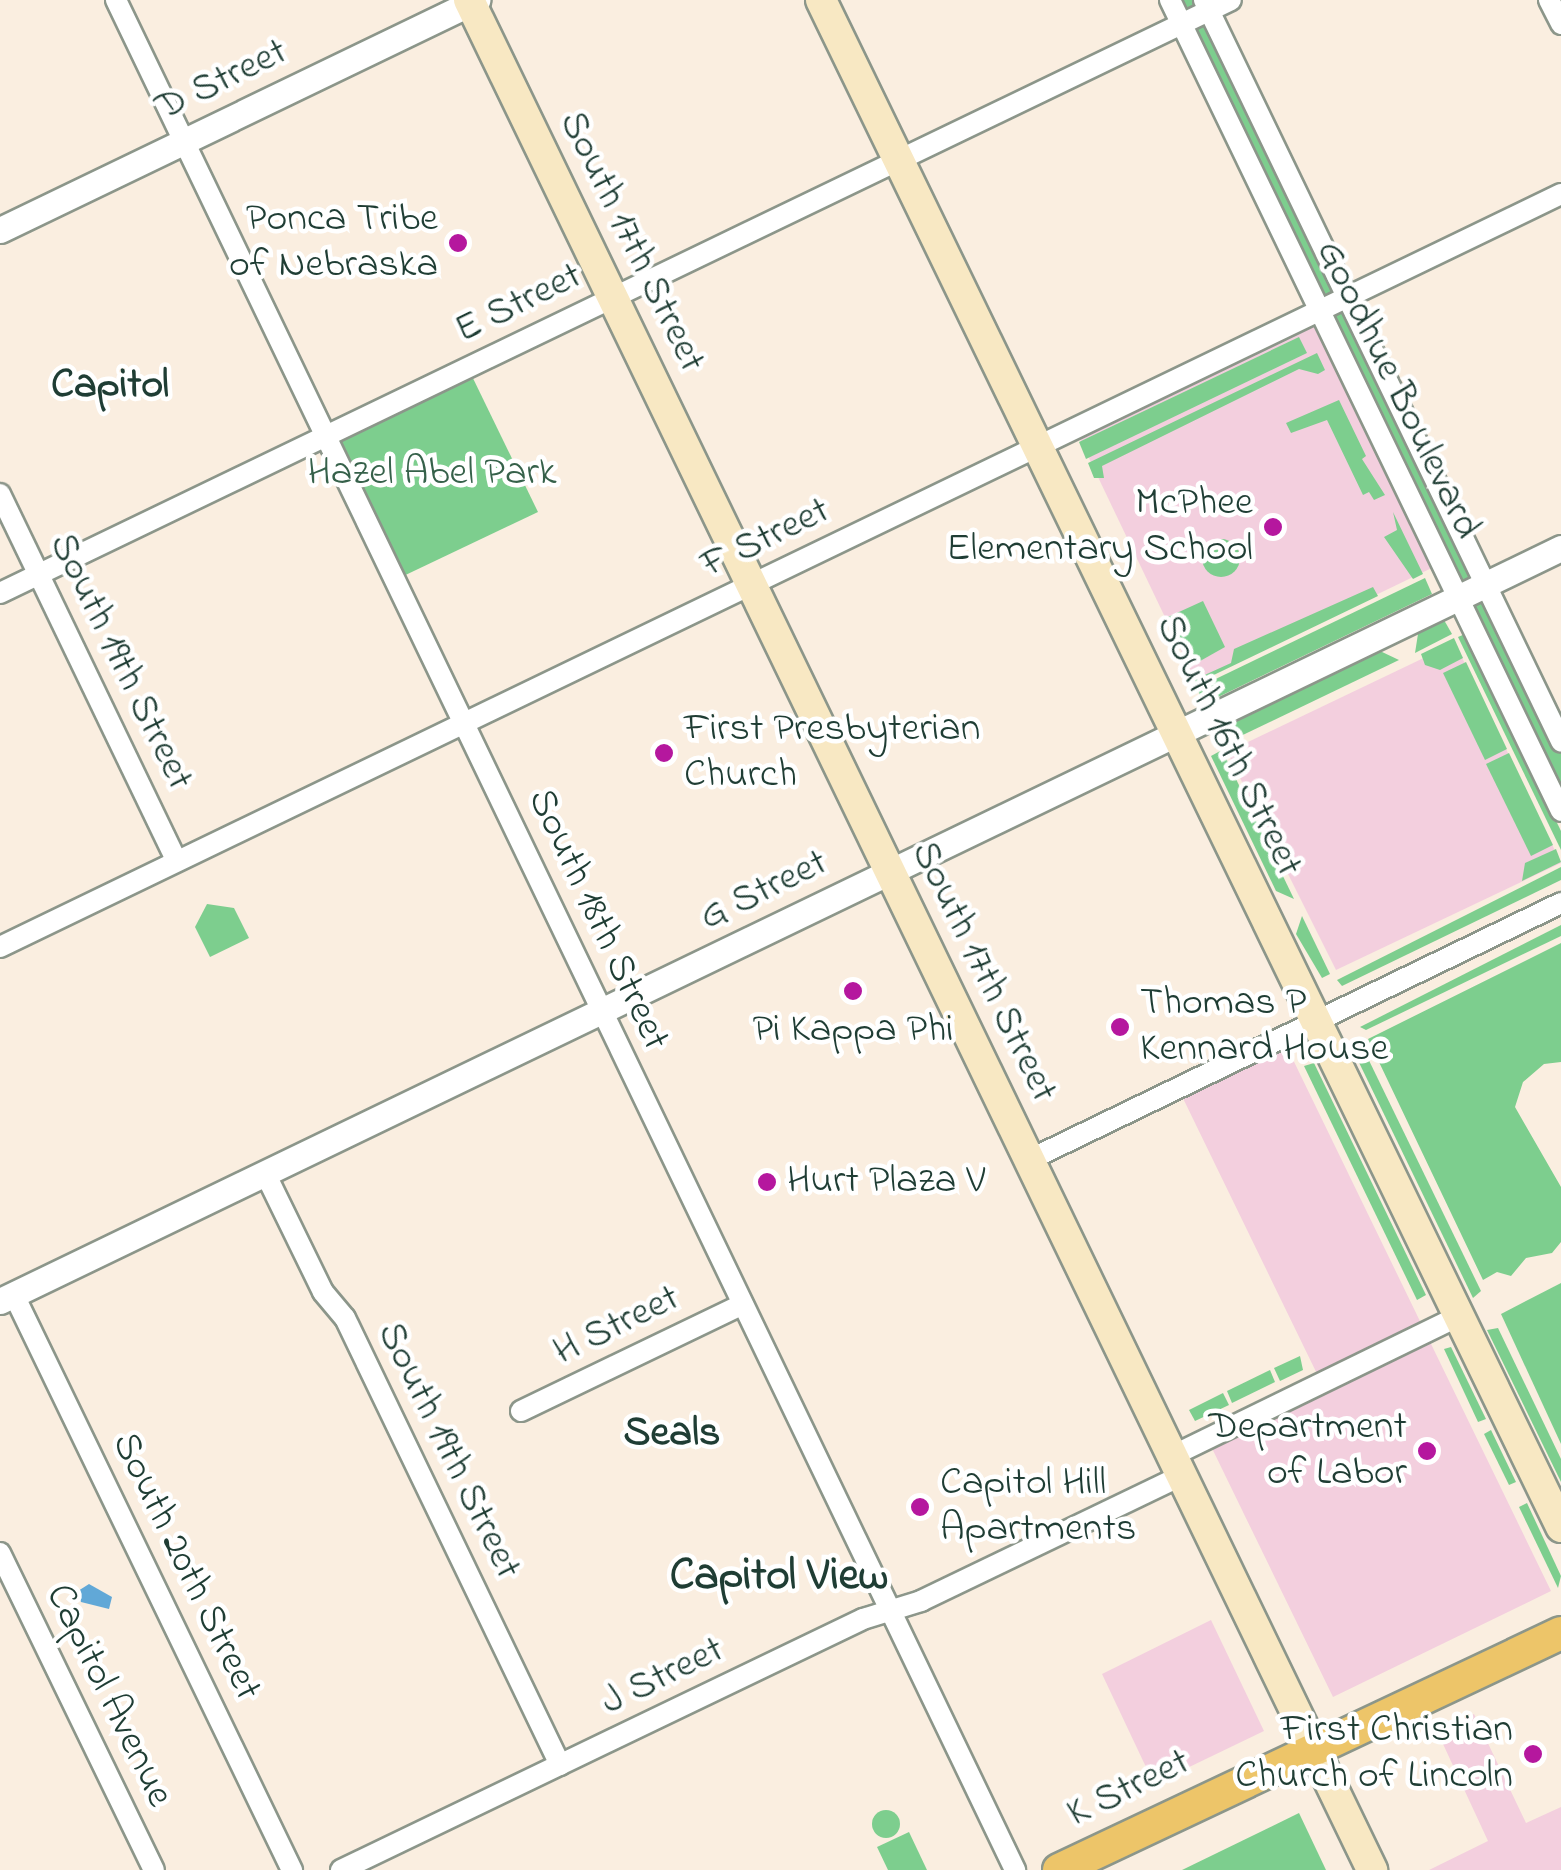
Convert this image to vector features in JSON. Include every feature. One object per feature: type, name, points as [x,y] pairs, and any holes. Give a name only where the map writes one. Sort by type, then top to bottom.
[{"type":"main road","name":"South 16th Street","points":[[822,0],[1561,1527]]},
{"type":"main road","name":"South 17th Street","points":[[472,1],[1372,1870]]},
{"type":"main road","name":"K Street","points":[[1060,1870],[1561,1632]]},
{"type":"street","name":"South 18th Street","points":[[116,0],[1016,1870]]},
{"type":"street","name":"Goodhue Boulevard","points":[[1170,0],[1561,811]]},
{"type":"street","name":"E Street","points":[[0,593],[1181,24],[1206,5],[1231,0]]},
{"type":"street","points":[[1549,0],[1561,24]]},
{"type":"street","name":"D Street","points":[[0,230],[472,1]]},
{"type":"street","name":"Goodhue Boulevard","points":[[1206,5],[1561,741]]},
{"type":"street","name":"F Street","points":[[0,947],[1561,194]]},
{"type":"street","name":"South 19th Street","points":[[0,494],[177,861]]},
{"type":"street","name":"G Street","points":[[7,1298],[1561,548]]},
{"type":"street","points":[[1029,1160],[1561,903]]},
{"type":"street","name":"South 19th Street","points":[[265,1173],[323,1292],[348,1325],[560,1765]]},
{"type":"street","name":"South 20th Street","points":[[7,1298],[292,1870]]},
{"type":"street","name":"H Street","points":[[521,1411],[742,1304]]},
{"type":"street","name":"J Street","points":[[341,1870],[890,1611],[1459,1316]]},
{"type":"street","name":"Capitol Avenue","points":[[0,1553],[154,1870]]},
{"type":"shaded area","name":"McPhee Elementary School","points":[[1320,311],[1442,563],[1196,682],[1075,429]]},
{"type":"shaded area","points":[[1455,643],[1561,863],[1336,970],[1227,752]]},
{"type":"shaded area","points":[[1282,1037],[1551,1591],[1333,1697],[1207,1438],[1321,1382],[1178,1088]]},
{"type":"shaded area","points":[[1211,1620],[1264,1731],[1154,1784],[1102,1674]]},
{"type":"shaded area","points":[[1474,1714],[1526,1823],[1561,1807],[1561,1870],[1429,1870],[1488,1841],[1437,1731]]},
{"type":"green space","points":[[1170,0],[1204,0],[1561,741],[1561,811]]},
{"type":"green space","points":[[1299,337],[1307,353],[1086,459],[1079,442]]},
{"type":"green space","points":[[1317,353],[1325,370],[1318,374],[1299,369],[1102,466],[1104,478],[1094,478],[1088,463]]},
{"type":"green space","name":"Hazel Abel Park","points":[[468,368],[538,512],[395,580],[326,436]]},
{"type":"green space","points":[[1339,400],[1366,456],[1362,459],[1385,495],[1374,500],[1369,492],[1363,495],[1327,420],[1291,433],[1286,423]]},
{"type":"green space","points":[[1393,512],[1423,574],[1413,579],[1384,537],[1397,530]]},
{"type":"green space","points":[[1221,539],[1235,544],[1240,558],[1235,572],[1221,577],[1207,572],[1202,558],[1207,544]]},
{"type":"green space","points":[[1425,578],[1432,594],[1210,701],[1201,698],[1197,688]]},
{"type":"green space","points":[[1373,587],[1378,596],[1195,684],[1194,671],[1198,678],[1231,663],[1234,649]]},
{"type":"green space","points":[[1203,601],[1225,647],[1193,665],[1168,617]]},
{"type":"green space","points":[[1444,620],[1452,634],[1415,653],[1418,634]]},
{"type":"green space","points":[[1465,634],[1561,831],[1561,850],[1458,637]]},
{"type":"green space","points":[[1454,638],[1463,658],[1440,670],[1425,665],[1421,654]]},
{"type":"green space","points":[[1380,651],[1399,660],[1224,744],[1219,728]]},
{"type":"green space","points":[[1466,662],[1507,749],[1485,760],[1443,673]]},
{"type":"green space","points":[[1222,750],[1294,899],[1276,891],[1211,756]]},
{"type":"green space","points":[[1509,753],[1553,845],[1531,856],[1486,764]]},
{"type":"green space","points":[[1556,849],[1561,862],[1522,881],[1525,863]]},
{"type":"green space","points":[[1561,867],[1561,880],[1342,986],[1337,980]]},
{"type":"green space","points":[[207,904],[234,908],[249,938],[210,957],[195,927]]},
{"type":"green space","points":[[1302,916],[1330,974],[1322,978],[1296,934]]},
{"type":"green space","points":[[1561,925],[1561,936],[1366,1030],[1360,1027]]},
{"type":"green space","points":[[1561,943],[1561,1062],[1544,1064],[1523,1082],[1515,1107],[1561,1187],[1561,1242],[1552,1253],[1526,1258],[1511,1276],[1497,1272],[1483,1280],[1368,1039]]},
{"type":"green space","points":[[1361,1044],[1481,1291],[1473,1298],[1351,1046]]},
{"type":"green space","points":[[1314,1063],[1426,1295],[1417,1300],[1304,1066]]},
{"type":"green space","points":[[1561,1283],[1561,1444],[1501,1314]]},
{"type":"green space","points":[[1498,1328],[1561,1459],[1561,1482],[1487,1330]]},
{"type":"green space","points":[[1451,1347],[1486,1419],[1478,1422],[1444,1349]]},
{"type":"green space","points":[[1300,1356],[1303,1370],[1280,1381],[1274,1368]]},
{"type":"green space","points":[[1270,1370],[1275,1382],[1232,1403],[1227,1391]]},
{"type":"green space","points":[[1223,1393],[1229,1405],[1195,1421],[1189,1410]]},
{"type":"green space","points":[[1491,1430],[1516,1482],[1509,1485],[1484,1434]]},
{"type":"green space","points":[[1527,1503],[1561,1576],[1558,1588],[1519,1507]]},
{"type":"green space","points":[[886,1810],[896,1814],[900,1824],[896,1834],[886,1838],[876,1834],[872,1824],[876,1814]]},
{"type":"green space","points":[[1299,1813],[1326,1870],[1182,1870]]},
{"type":"green space","points":[[909,1832],[927,1870],[888,1870],[877,1847]]},
{"type":"water","points":[[89,1584],[112,1597],[109,1609],[81,1602],[78,1591]]},
{"type":"place","name":"Ponca Tribe of Nebraska","points":[[458,243]]},
{"type":"place","name":"McPhee Elementary School","points":[[1273,527]]},
{"type":"place","name":"First Presbyterian Church","points":[[664,753]]},
{"type":"place","name":"Pi Kappa Phi","points":[[853,991]]},
{"type":"place","name":"Thomas P Kennard House","points":[[1120,1027]]},
{"type":"place","name":"Hurt Plaza V","points":[[767,1182]]},
{"type":"place","name":"Department of Labor","points":[[1427,1451]]},
{"type":"place","name":"Capitol Hill Apartments","points":[[920,1507]]},
{"type":"place","name":"First Christian Church of Lincoln","points":[[1533,1754]]},
{"type":"district","name":"Capitol","points":[[110,386]]},
{"type":"district","name":"Seals","points":[[672,1434]]},
{"type":"district","name":"Capitol View","points":[[779,1578]]}]
